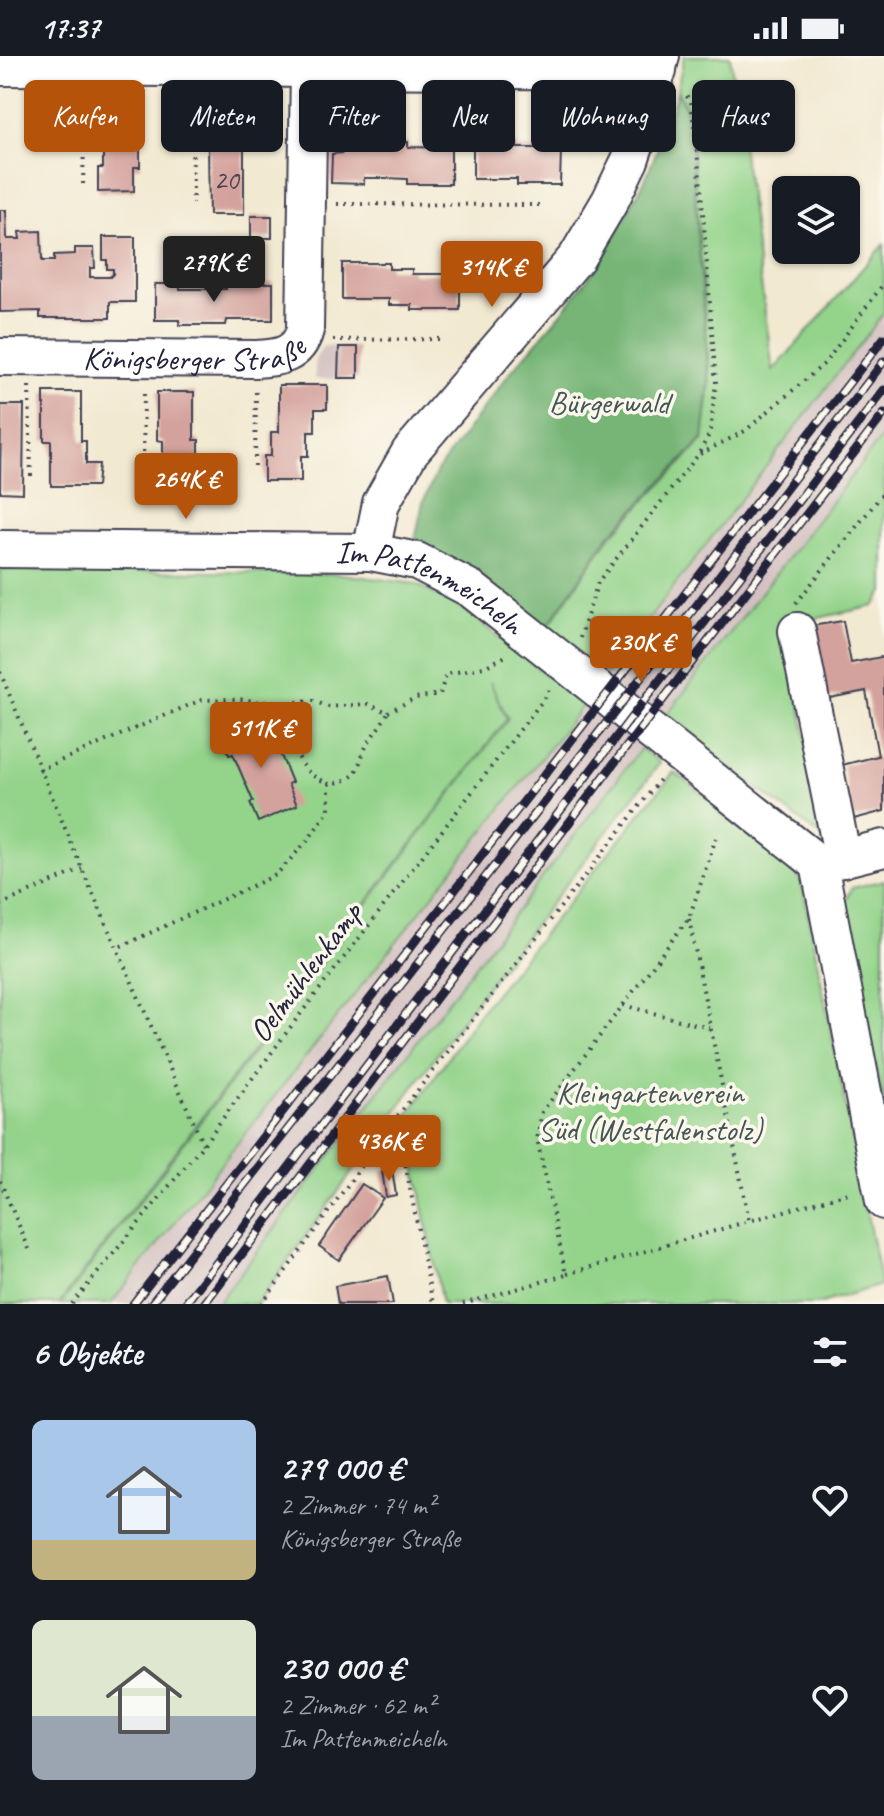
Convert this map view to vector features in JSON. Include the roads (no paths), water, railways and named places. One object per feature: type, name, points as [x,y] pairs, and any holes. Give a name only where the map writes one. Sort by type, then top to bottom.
[{"type":"street","points":[[0,67],[309,68],[659,63],[630,160],[610,201],[577,257],[410,452],[381,503],[371,552]]},
{"type":"street","name":"Königsberger Straße","points":[[14,358],[256,359],[286,355],[296,349],[305,330],[309,68]]},
{"type":"street","name":"Im Pattenmeicheln","points":[[0,549],[371,552],[417,561],[471,589],[681,754],[831,861]]},
{"type":"street","points":[[797,631],[882,1192]]},
{"type":"street","points":[[831,861],[884,848]]},
{"type":"railway","points":[[133,1304],[884,338]]},
{"type":"railway","points":[[151,1304],[607,722],[884,361]]},
{"type":"railway","points":[[185,1304],[884,390]]},
{"type":"railway","points":[[204,1304],[631,741],[884,414]]},
{"type":"park label","name":"Bürgerwald","points":[[609,402]]},
{"type":"park label","name":"Kleingartenverein Süd (Westfalenstolz)","points":[[650,1110]]}]
